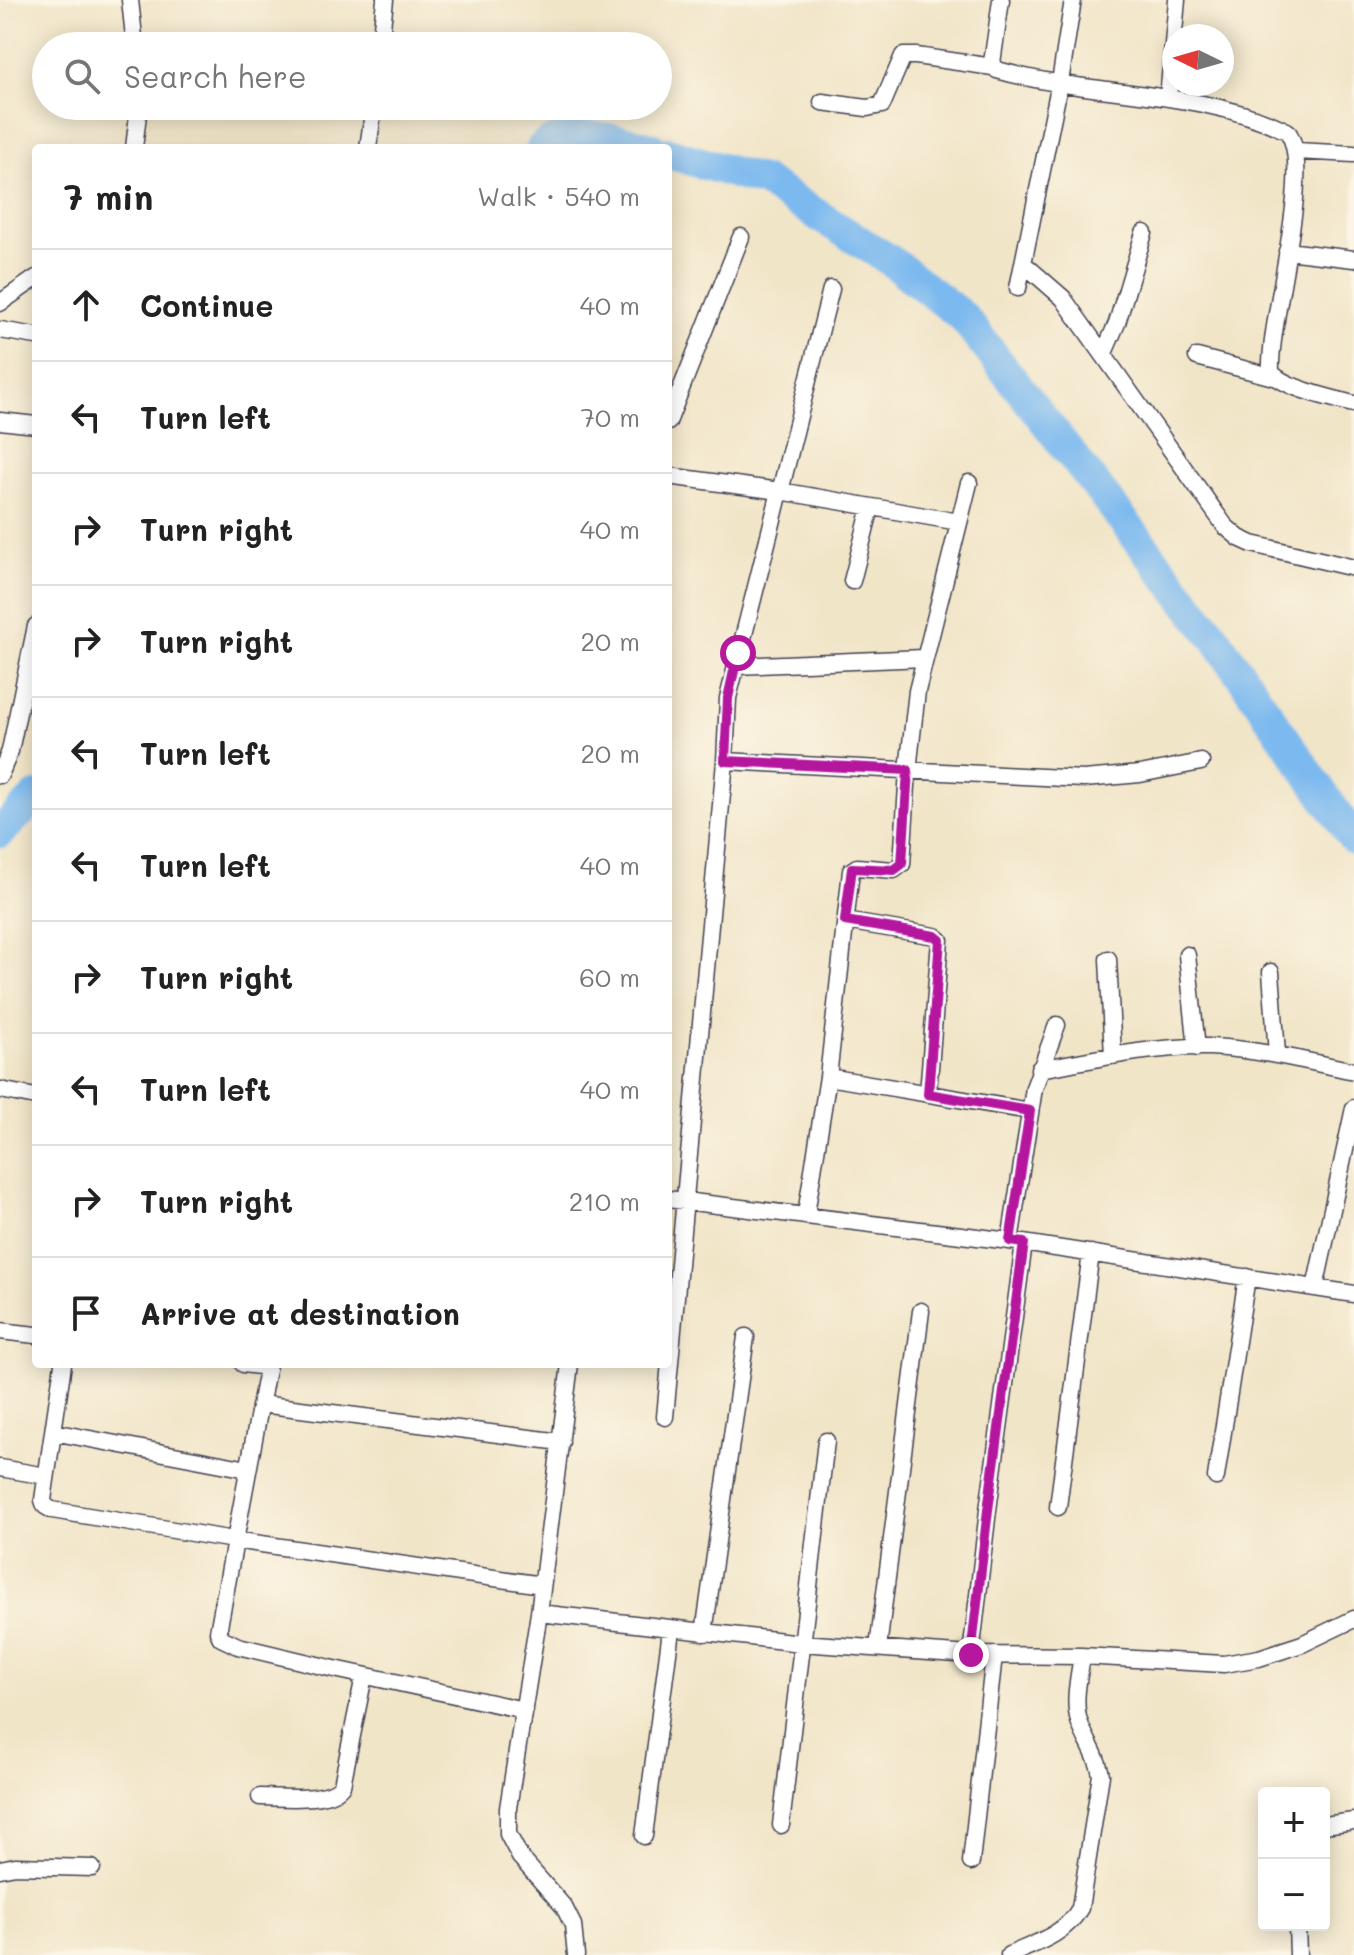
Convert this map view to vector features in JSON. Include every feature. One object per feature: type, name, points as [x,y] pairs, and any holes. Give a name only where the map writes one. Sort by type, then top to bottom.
[{"type":"street","points":[[130,0],[133,32]]},
{"type":"street","points":[[382,32],[385,0]]},
{"type":"street","points":[[993,67],[1001,0]]},
{"type":"street","points":[[1018,288],[1060,82],[1073,0]]},
{"type":"street","points":[[1168,98],[1177,0]]},
{"type":"street","points":[[822,102],[867,108],[882,105],[887,100],[903,56],[993,67],[1002,72],[1168,98],[1221,109],[1287,131],[1293,138],[1296,151],[1295,189],[1270,367],[1274,377]]},
{"type":"street","points":[[134,144],[137,120]]},
{"type":"street","points":[[369,144],[372,120]]},
{"type":"street","points":[[1296,151],[1354,154]]},
{"type":"street","points":[[1104,353],[1117,323],[1144,233]]},
{"type":"street","points":[[672,412],[741,237]]},
{"type":"street","points":[[1287,251],[1354,259]]},
{"type":"street","points":[[1024,264],[1063,298],[1225,526],[1252,544],[1354,568]]},
{"type":"street","points":[[0,303],[32,281]]},
{"type":"street","points":[[672,1345],[725,761],[728,698],[831,289]]},
{"type":"street","points":[[0,330],[32,335]]},
{"type":"street","points":[[1197,357],[1274,377],[1354,404]]},
{"type":"street","points":[[0,421],[32,425]]},
{"type":"street","points":[[672,477],[780,491],[959,522]]},
{"type":"street","points":[[806,1214],[828,1077],[852,868],[894,870],[902,864],[917,691],[969,483]]},
{"type":"street","points":[[852,581],[871,507]]},
{"type":"street","points":[[0,775],[10,751],[32,645]]},
{"type":"street","points":[[736,666],[924,658]]},
{"type":"street","points":[[725,761],[1084,779],[1140,774],[1201,762]]},
{"type":"street","points":[[845,921],[935,936],[940,940],[928,1094]]},
{"type":"street","points":[[1187,955],[1197,1048]]},
{"type":"street","points":[[1108,959],[1113,1056]]},
{"type":"street","points":[[1271,972],[1277,1054]]},
{"type":"street","points":[[971,1655],[1030,1111],[1039,1069],[1057,1025]]},
{"type":"street","points":[[1039,1069],[1113,1056],[1197,1048],[1277,1054],[1354,1071]]},
{"type":"street","points":[[828,1077],[1030,1111]]},
{"type":"street","points":[[0,1090],[32,1096]]},
{"type":"street","points":[[1315,1288],[1354,1108]]},
{"type":"street","points":[[672,1199],[1017,1242],[1354,1294]]},
{"type":"street","points":[[1058,1507],[1091,1253]]},
{"type":"street","points":[[1216,1477],[1247,1277]]},
{"type":"street","points":[[878,1648],[921,1311]]},
{"type":"street","points":[[0,1331],[32,1335]]},
{"type":"street","points":[[704,1633],[746,1337]]},
{"type":"street","points":[[62,1368],[43,1500],[45,1506],[52,1510],[542,1585]]},
{"type":"street","points":[[267,1368],[218,1632],[221,1638],[238,1646],[364,1676],[524,1710]]},
{"type":"street","points":[[570,1368],[539,1613],[508,1808],[508,1834],[520,1857],[564,1907],[573,1925],[576,1955]]},
{"type":"street","points":[[665,1417],[670,1368]]},
{"type":"street","points":[[261,1404],[561,1442]]},
{"type":"street","points":[[53,1432],[248,1469]]},
{"type":"street","points":[[781,1825],[826,1441]]},
{"type":"street","points":[[0,1468],[46,1476]]},
{"type":"street","points":[[539,1613],[801,1643],[971,1655],[1082,1656],[1224,1664],[1259,1658],[1302,1644],[1354,1619]]},
{"type":"street","points":[[644,1836],[671,1630]]},
{"type":"street","points":[[971,1862],[994,1655]]},
{"type":"street","points":[[1009,1955],[1072,1923],[1080,1908],[1101,1775],[1078,1717],[1082,1656]]},
{"type":"street","points":[[260,1797],[323,1796],[339,1791],[364,1676]]},
{"type":"street","points":[[1330,1824],[1354,1821]]},
{"type":"street","points":[[0,1869],[15,1866],[92,1868]]},
{"type":"street","points":[[1297,1931],[1298,1955]]},
{"type":"waterway","points":[[549,144],[579,137],[634,144]]},
{"type":"waterway","points":[[672,154],[765,182],[891,261],[963,317],[1214,636],[1354,839]]},
{"type":"waterway","points":[[0,832],[32,801]]},
{"type":"route","points":[[738,653],[728,698],[725,761],[908,770],[902,864],[894,870],[852,868],[845,921],[935,936],[940,940],[928,1094],[1030,1111],[1010,1241],[1024,1243],[971,1655]]}]
